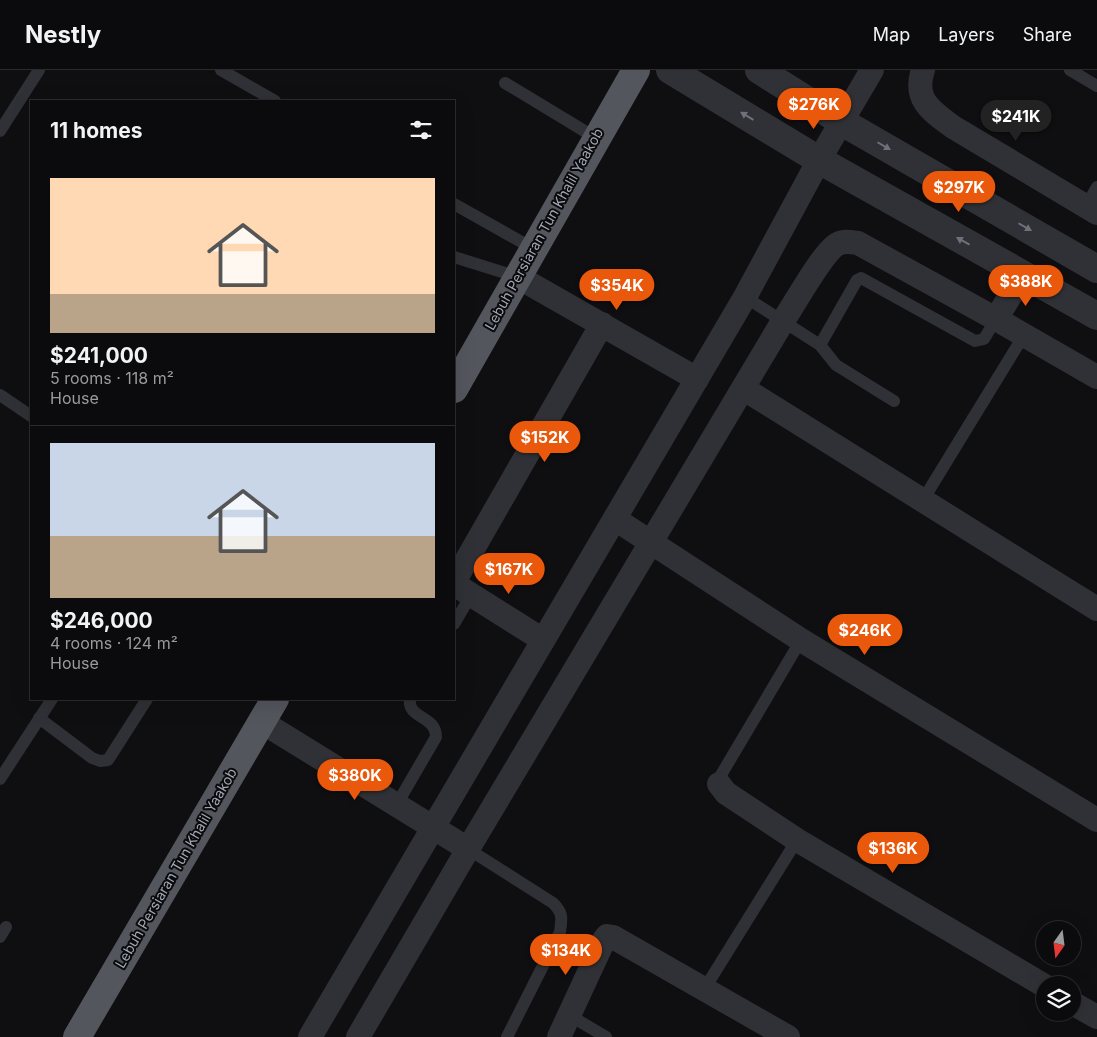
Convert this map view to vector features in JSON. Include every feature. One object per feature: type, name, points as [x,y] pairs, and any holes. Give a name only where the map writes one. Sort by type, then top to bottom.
[{"type":"highway","name":"Lebuh Persiaran Tun Khalil Yaakob","points":[[455,387],[636,70]]},
{"type":"highway","name":"Lebuh Persiaran Tun Khalil Yaakob","points":[[78,1037],[274,700]]},
{"type":"street","points":[[670,70],[818,160],[1097,316]]},
{"type":"street","points":[[758,70],[842,122],[1097,269]]},
{"type":"street","points":[[310,1037],[745,297],[818,160],[872,70]]},
{"type":"street","points":[[923,70],[920,82],[921,93],[932,112],[953,126],[1093,202]]},
{"type":"street","points":[[358,1037],[783,321],[827,253],[836,244],[847,241],[858,243],[1097,377]]},
{"type":"street","points":[[996,319],[1024,274]]},
{"type":"street","points":[[518,277],[697,378]]},
{"type":"street","points":[[543,640],[459,587],[602,324]]},
{"type":"street","points":[[744,389],[1097,609]]},
{"type":"street","points":[[615,519],[801,640],[1097,820]]},
{"type":"street","points":[[262,722],[468,849]]},
{"type":"street","points":[[719,784],[726,793],[797,840],[1036,981]]},
{"type":"street","points":[[559,1037],[607,936],[613,937],[705,988],[788,1037]]},
{"type":"street","points":[[1081,1008],[1097,1017]]},
{"type":"lane","points":[[0,131],[39,70]]},
{"type":"lane","points":[[221,70],[273,100]]},
{"type":"lane","points":[[1070,70],[1097,86]]},
{"type":"lane","points":[[505,82],[596,138]]},
{"type":"lane","points":[[455,205],[534,249]]},
{"type":"lane","points":[[455,257],[518,277]]},
{"type":"lane","points":[[820,345],[857,280],[861,278],[975,341],[984,339],[996,319]]},
{"type":"lane","points":[[745,297],[820,345],[836,365],[894,400]]},
{"type":"lane","points":[[923,500],[1024,335]]},
{"type":"lane","points":[[0,395],[30,415]]},
{"type":"lane","points":[[455,617],[459,587]]},
{"type":"lane","points":[[719,784],[720,775],[801,640]]},
{"type":"lane","points":[[0,779],[51,700]]},
{"type":"lane","points":[[39,718],[92,758],[100,761],[108,760],[146,700]]},
{"type":"lane","points":[[396,804],[436,736],[433,724],[413,712],[409,704],[410,700]]},
{"type":"lane","points":[[705,988],[797,840]]},
{"type":"lane","points":[[468,849],[560,909],[562,919],[560,932],[507,1037]]},
{"type":"lane","points":[[569,1015],[606,1037]]}]
